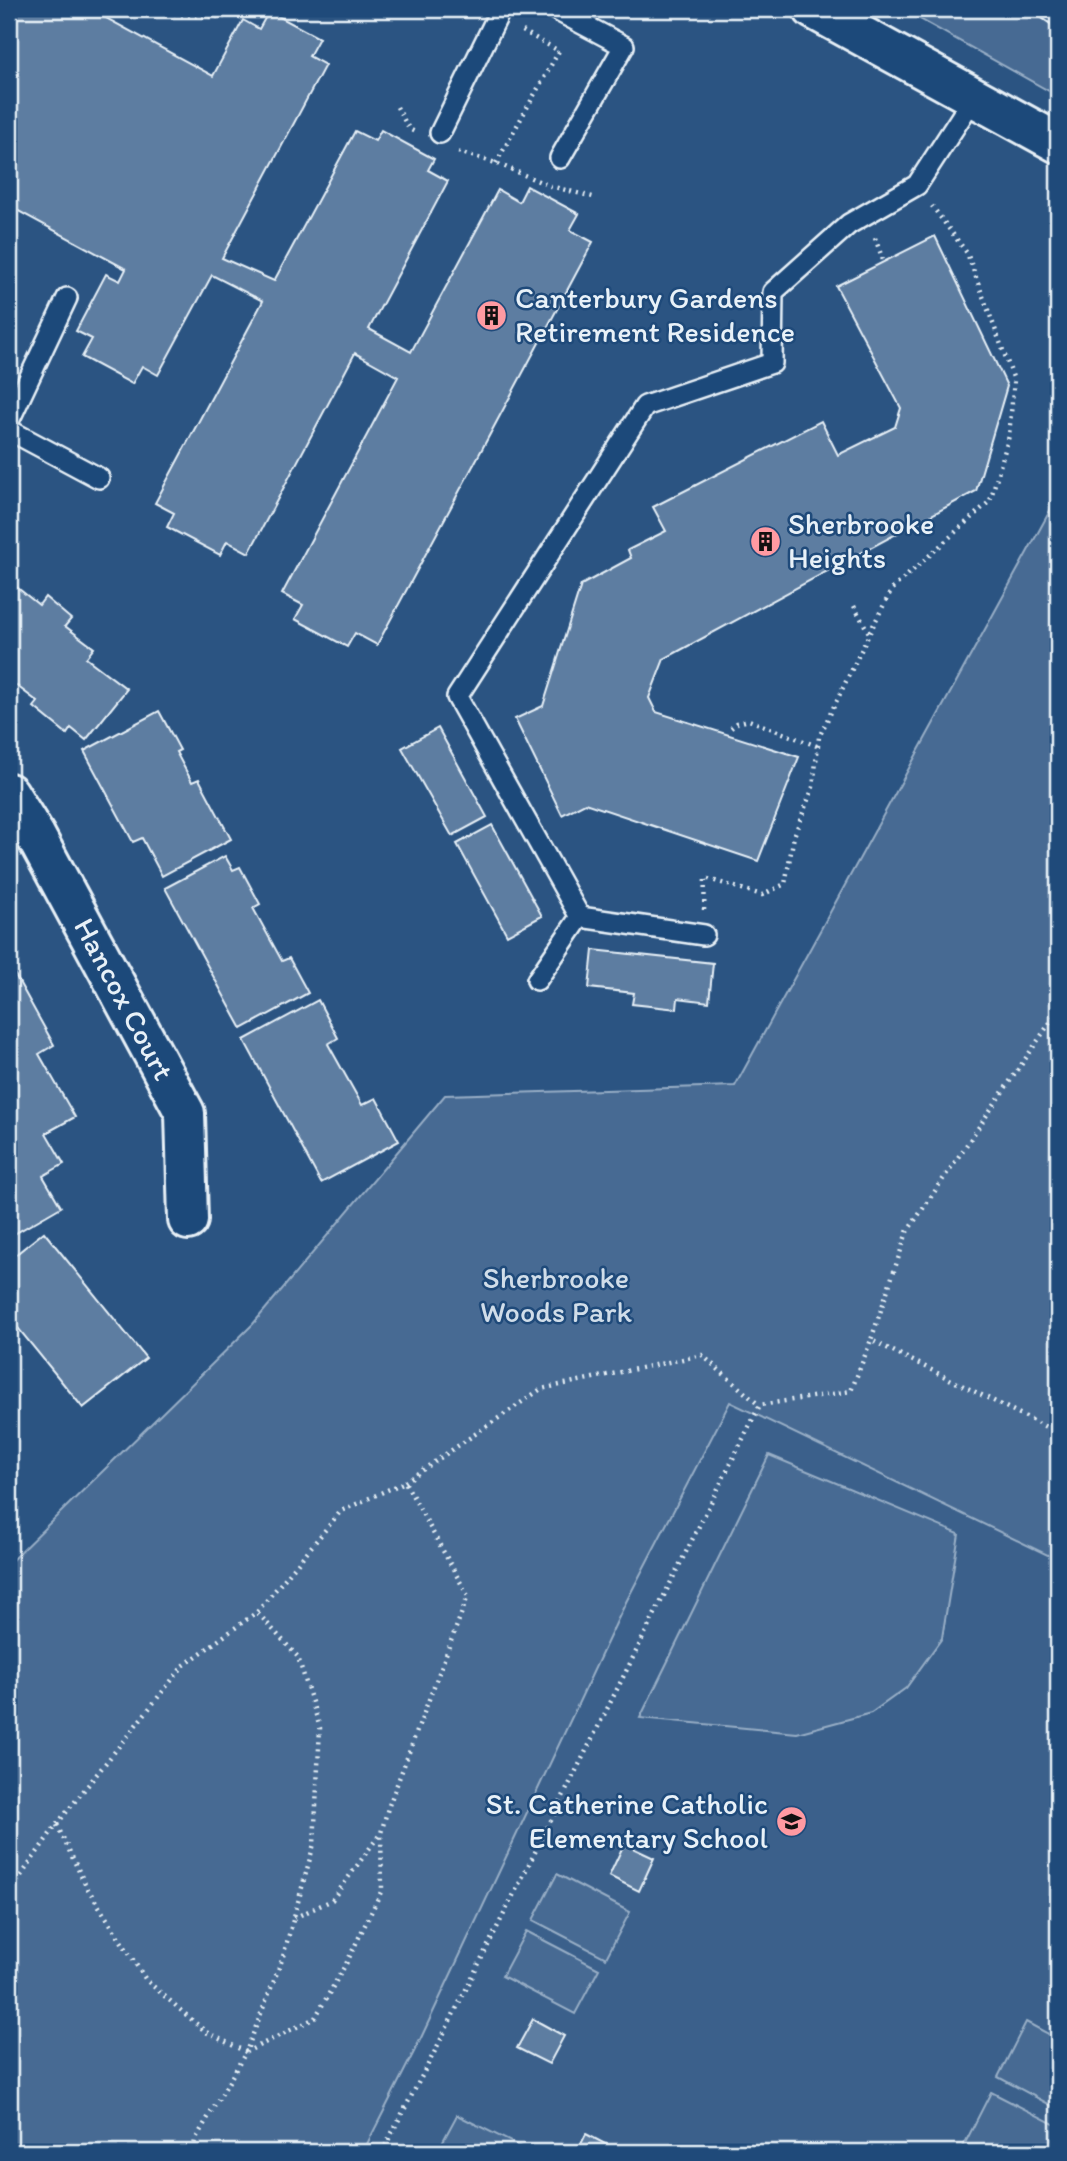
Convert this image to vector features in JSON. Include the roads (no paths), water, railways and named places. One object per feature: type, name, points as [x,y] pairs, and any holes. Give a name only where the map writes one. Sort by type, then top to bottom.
[{"type":"street","points":[[813,9],[1058,143]]},
{"type":"street","name":"Hancox Court","points":[[9,793],[35,835],[185,1114],[188,1220]]},
{"type":"lane","points":[[554,9],[624,46],[560,158]]},
{"type":"lane","points":[[1048,9],[1058,16]]},
{"type":"lane","points":[[444,141],[499,13]]},
{"type":"lane","points":[[580,917],[457,697],[645,406],[772,363],[773,292],[849,224],[917,185],[974,97]]},
{"type":"lane","points":[[9,421],[67,298]]},
{"type":"lane","points":[[9,430],[99,478]]},
{"type":"lane","points":[[580,917],[704,935]]},
{"type":"lane","points":[[537,980],[580,917]]},
{"type":"place","name":"Canterbury Gardens Retirement Residence","points":[[492,315]]},
{"type":"place","name":"Sherbrooke Heights","points":[[765,541]]},
{"type":"place","name":"St. Catherine Catholic Elementary School","points":[[791,1821]]},
{"type":"park label","name":"Sherbrooke Woods Park","points":[[556,1295]]}]
